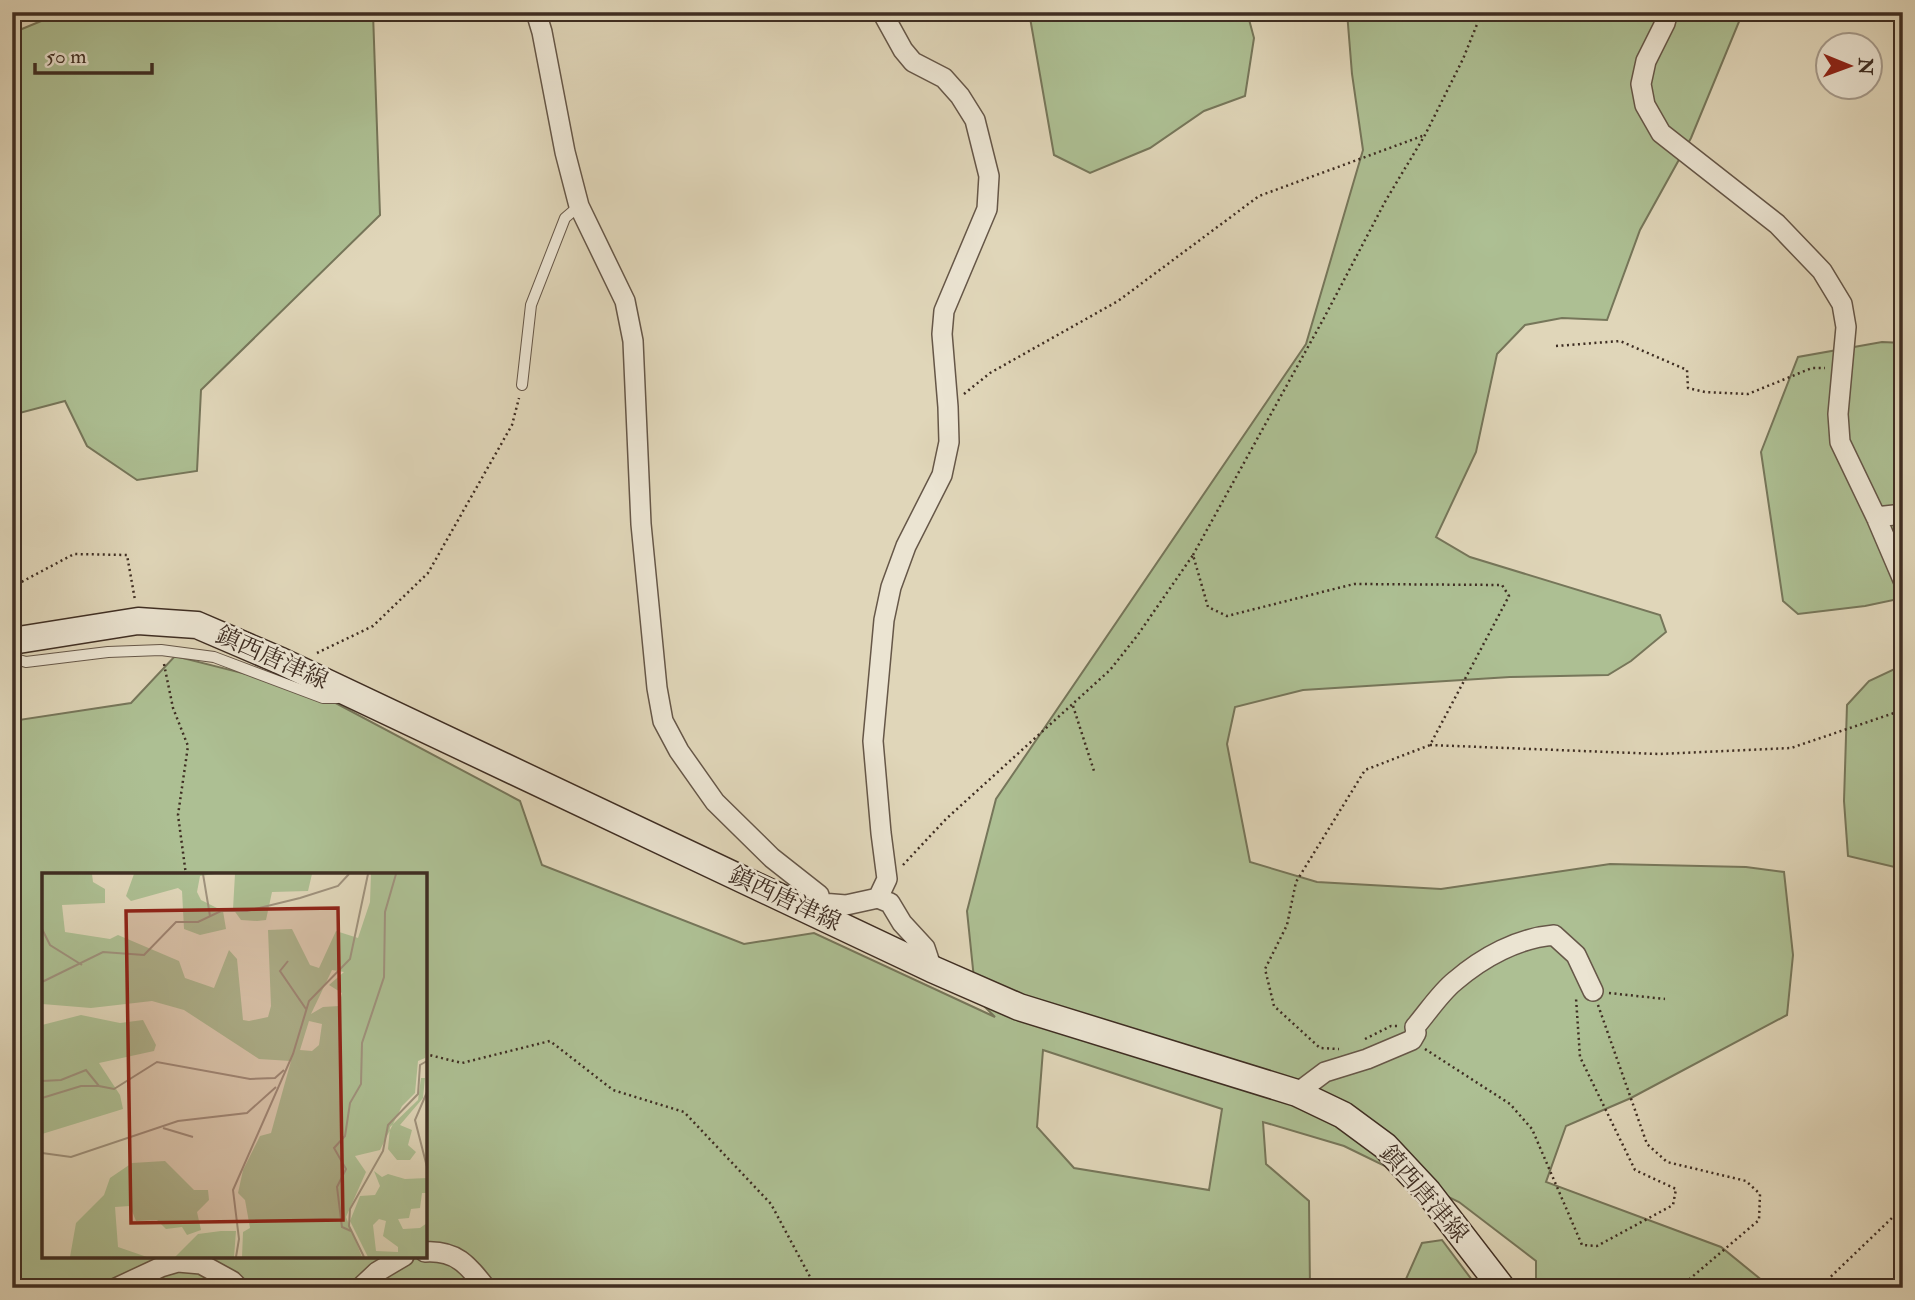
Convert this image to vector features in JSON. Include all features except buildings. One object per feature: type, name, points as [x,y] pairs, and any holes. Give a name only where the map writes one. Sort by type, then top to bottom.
[{"type":"main road","name":"鎮西唐津線","points":[[12,641],[138,621],[197,625],[818,908],[932,969],[1019,1007],[1297,1093],[1343,1115],[1385,1146],[1427,1192],[1502,1288]]},
{"type":"street","points":[[536,12],[579,206],[625,301],[633,341],[641,524],[657,688],[663,721],[679,751],[715,802],[772,858],[819,895],[818,908],[878,898],[890,903],[902,923],[925,948],[932,969]]},
{"type":"street","points":[[878,898],[887,879],[873,741],[884,620],[891,587],[906,546],[942,475],[948,442],[942,334],[944,311],[988,209],[989,176],[975,120],[960,96],[944,78],[913,62],[903,50],[882,12]]},
{"type":"street","points":[[1668,12],[1646,61],[1641,84],[1645,105],[1661,133],[1777,224],[1822,271],[1842,304],[1846,327],[1838,414],[1840,442],[1903,580]]},
{"type":"street","points":[[1876,517],[1903,514]]},
{"type":"street","points":[[1297,1093],[1325,1072],[1367,1059],[1413,1034],[1454,981],[1499,951],[1534,937],[1554,935],[1576,955],[1585,994]]},
{"type":"street","points":[[427,1252],[441,1251],[467,1264],[486,1288]]},
{"type":"street","points":[[360,1288],[377,1272],[401,1258]]},
{"type":"street","points":[[116,1288],[178,1262],[201,1264],[232,1281],[239,1288]]},
{"type":"lane","points":[[522,385],[531,305],[565,218],[579,206]]},
{"type":"lane","points":[[12,658],[26,662],[108,652],[161,650],[214,657],[323,698],[360,698]]},
{"type":"path","points":[[887,879],[946,819],[1110,670],[1131,645],[1193,555],[1386,200],[1425,135],[1463,59],[1482,12]]},
{"type":"path","points":[[948,407],[990,373],[1118,301],[1259,196],[1425,135]]},
{"type":"path","points":[[1556,346],[1620,341],[1686,370],[1688,388],[1704,392],[1748,394],[1812,368],[1843,369]]},
{"type":"path","points":[[316,654],[373,626],[428,573],[512,425],[522,385]]},
{"type":"path","points":[[12,587],[74,554],[127,555],[138,621]]},
{"type":"path","points":[[1193,555],[1208,607],[1227,616],[1354,584],[1502,585],[1509,596],[1430,746]]},
{"type":"path","points":[[161,650],[173,708],[188,746],[178,815],[186,873]]},
{"type":"path","points":[[1073,706],[1094,771]]},
{"type":"path","points":[[1346,1049],[1320,1048],[1274,1006],[1265,969],[1287,925],[1296,882],[1365,770],[1430,746],[1659,754],[1791,748],[1903,710]]},
{"type":"path","points":[[1585,994],[1665,999]]},
{"type":"path","points":[[1357,1043],[1391,1026],[1413,1034],[1510,1104],[1532,1129],[1582,1245],[1597,1246],[1673,1205],[1676,1189],[1635,1170],[1580,1056],[1585,994]]},
{"type":"path","points":[[1585,994],[1647,1144],[1668,1162],[1746,1181],[1760,1194],[1759,1220],[1679,1288]]},
{"type":"path","points":[[427,1054],[462,1063],[550,1041],[613,1090],[684,1112],[771,1204],[816,1288]]},
{"type":"path","points":[[1819,1288],[1894,1216]]},
{"type":"green space","points":[[63,12],[373,13],[380,215],[201,390],[197,471],[137,480],[87,446],[65,401],[12,415],[12,168],[20,161],[17,31]]},
{"type":"green space","points":[[1029,12],[1247,12],[1254,38],[1245,96],[1204,111],[1150,148],[1090,173],[1054,155]]},
{"type":"green space","points":[[1347,12],[1743,12],[1691,138],[1640,230],[1607,320],[1562,318],[1525,325],[1497,354],[1476,452],[1436,537],[1470,557],[1660,615],[1666,632],[1631,661],[1608,675],[1510,677],[1303,690],[1235,707],[1227,744],[1250,862],[1317,882],[1441,889],[1610,864],[1746,867],[1784,872],[1793,955],[1787,1015],[1631,1098],[1566,1126],[1546,1182],[1721,1247],[1769,1286],[1768,1288],[1536,1288],[1536,1261],[1459,1202],[1344,1146],[1263,1122],[1266,1164],[1309,1201],[1310,1288],[12,1288],[12,721],[131,703],[175,656],[313,691],[520,801],[542,865],[744,944],[814,933],[995,1017],[976,998],[967,911],[996,799],[1306,344],[1363,150],[1352,74]],"holes":[[[1043,1050],[1222,1109],[1209,1190],[1074,1168],[1037,1127]]]},
{"type":"green space","points":[[1882,342],[1903,343],[1903,598],[1865,606],[1798,614],[1783,601],[1761,452],[1798,357]]},
{"type":"green space","points":[[1903,665],[1903,869],[1848,856],[1844,801],[1847,705],[1869,681]]},
{"type":"green space","points":[[1442,1240],[1478,1288],[1402,1288],[1422,1243]]}]
